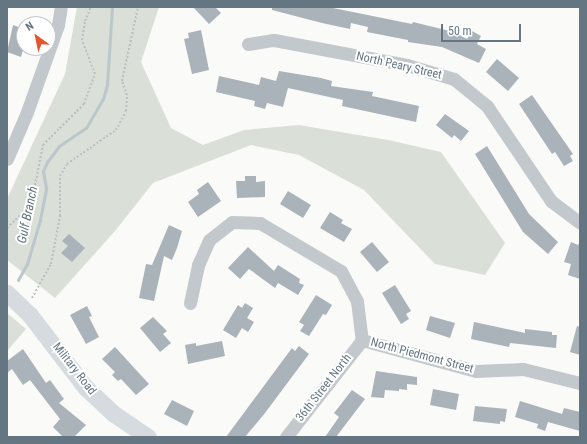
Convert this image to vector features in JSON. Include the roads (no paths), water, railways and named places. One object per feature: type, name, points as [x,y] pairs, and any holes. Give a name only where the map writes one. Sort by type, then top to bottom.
[{"type":"main road","name":"Military Road","points":[[7,294],[34,320],[85,387],[114,414],[148,437]]},
{"type":"street","points":[[7,159],[28,112],[58,25],[60,7]]},
{"type":"street","name":"North Peary Street","points":[[248,44],[274,40],[407,65],[454,79],[487,106],[551,201],[580,223]]},
{"type":"street","name":"North Piedmont Street","points":[[190,303],[198,265],[209,240],[232,222],[260,223],[341,271],[357,301],[362,340],[476,371],[523,369],[580,383]]},
{"type":"street","name":"36th Street North","points":[[286,437],[362,340]]},
{"type":"waterway","name":"Gulf Branch","points":[[18,280],[27,264],[40,220],[46,188],[43,171],[47,162],[59,146],[86,128],[103,99],[107,85],[112,7]]}]
